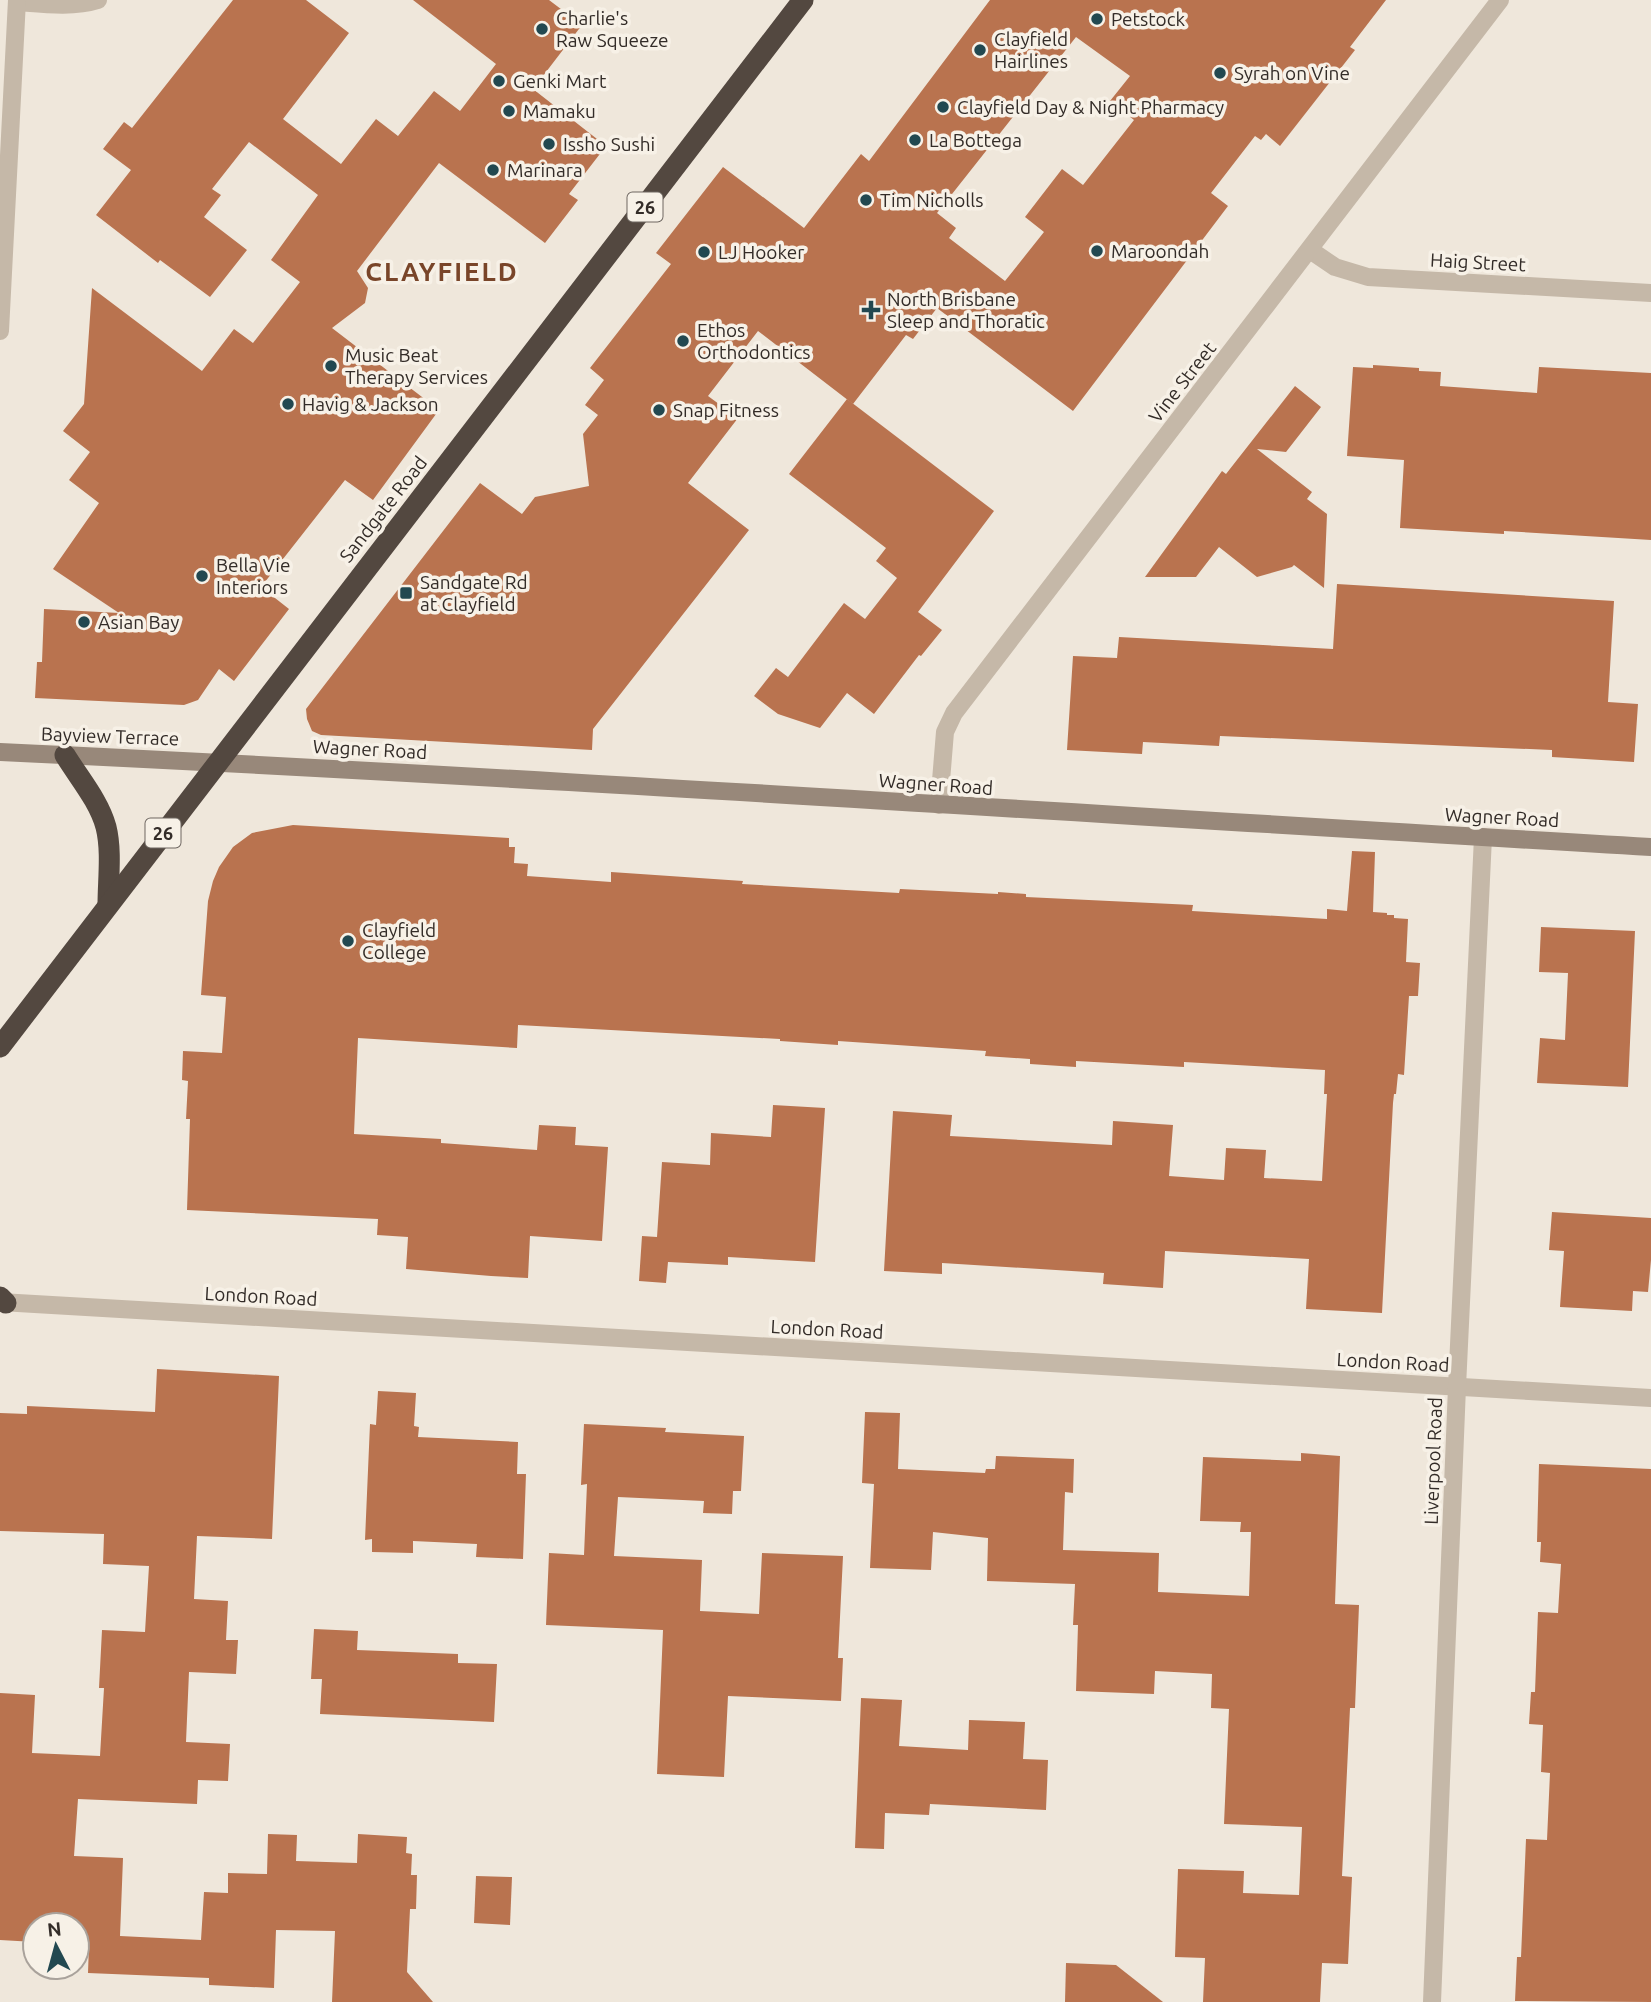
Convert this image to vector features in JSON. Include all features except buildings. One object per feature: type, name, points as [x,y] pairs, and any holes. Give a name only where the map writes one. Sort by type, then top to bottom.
[{"type":"highway","name":"Sandgate Road","points":[[0,1047],[803,0]]},
{"type":"highway","points":[[65,755],[100,811],[106,827],[108,905]]},
{"type":"street","points":[[0,331],[5,150],[17,1],[69,4],[98,0]]},
{"type":"street","name":"Vine Street","points":[[939,805],[945,733],[954,713],[1500,0]]},
{"type":"street","name":"Haig Street","points":[[1310,250],[1335,267],[1368,277],[1651,293]]},
{"type":"street","name":"Bayview Terrace","points":[[0,752],[218,762]]},
{"type":"street","name":"Wagner Road","points":[[218,762],[1651,847]]},
{"type":"street","name":"Liverpool Road","points":[[1432,2002],[1483,837]]},
{"type":"street","name":"London Road","points":[[2,1301],[1651,1398]]},
{"type":"place","name":"Petstock","points":[[1097,19]]},
{"type":"place","name":"Charlie's Raw Squeeze","points":[[542,29]]},
{"type":"place","name":"Clayfield Hairlines","points":[[980,50]]},
{"type":"place","name":"Syrah on Vine","points":[[1220,73]]},
{"type":"place","name":"Genki Mart","points":[[499,81]]},
{"type":"place","name":"Clayfield Day & Night Pharmacy","points":[[943,107]]},
{"type":"place","name":"Mamaku","points":[[509,111]]},
{"type":"place","name":"La Bottega","points":[[915,140]]},
{"type":"place","name":"Issho Sushi","points":[[549,144]]},
{"type":"place","name":"Marinara","points":[[493,170]]},
{"type":"place","name":"Tim Nicholls","points":[[866,200]]},
{"type":"place","name":"Maroondah","points":[[1097,251]]},
{"type":"place","name":"LJ Hooker","points":[[704,252]]},
{"type":"place","name":"North Brisbane Sleep and Thoratic","points":[[871,310]]},
{"type":"place","name":"Ethos Orthodontics","points":[[683,341]]},
{"type":"place","name":"Music Beat Therapy Services","points":[[331,366]]},
{"type":"place","name":"Havig & Jackson","points":[[288,404]]},
{"type":"place","name":"Snap Fitness","points":[[659,410]]},
{"type":"place","name":"Bella Vie Interiors","points":[[202,576]]},
{"type":"place","name":"Sandgate Rd at Clayfield","points":[[406,593]]},
{"type":"place","name":"Asian Bay","points":[[84,622]]},
{"type":"place","name":"Clayfield College","points":[[348,941]]},
{"type":"district","name":"CLAYFIELD","points":[[442,271]]}]
